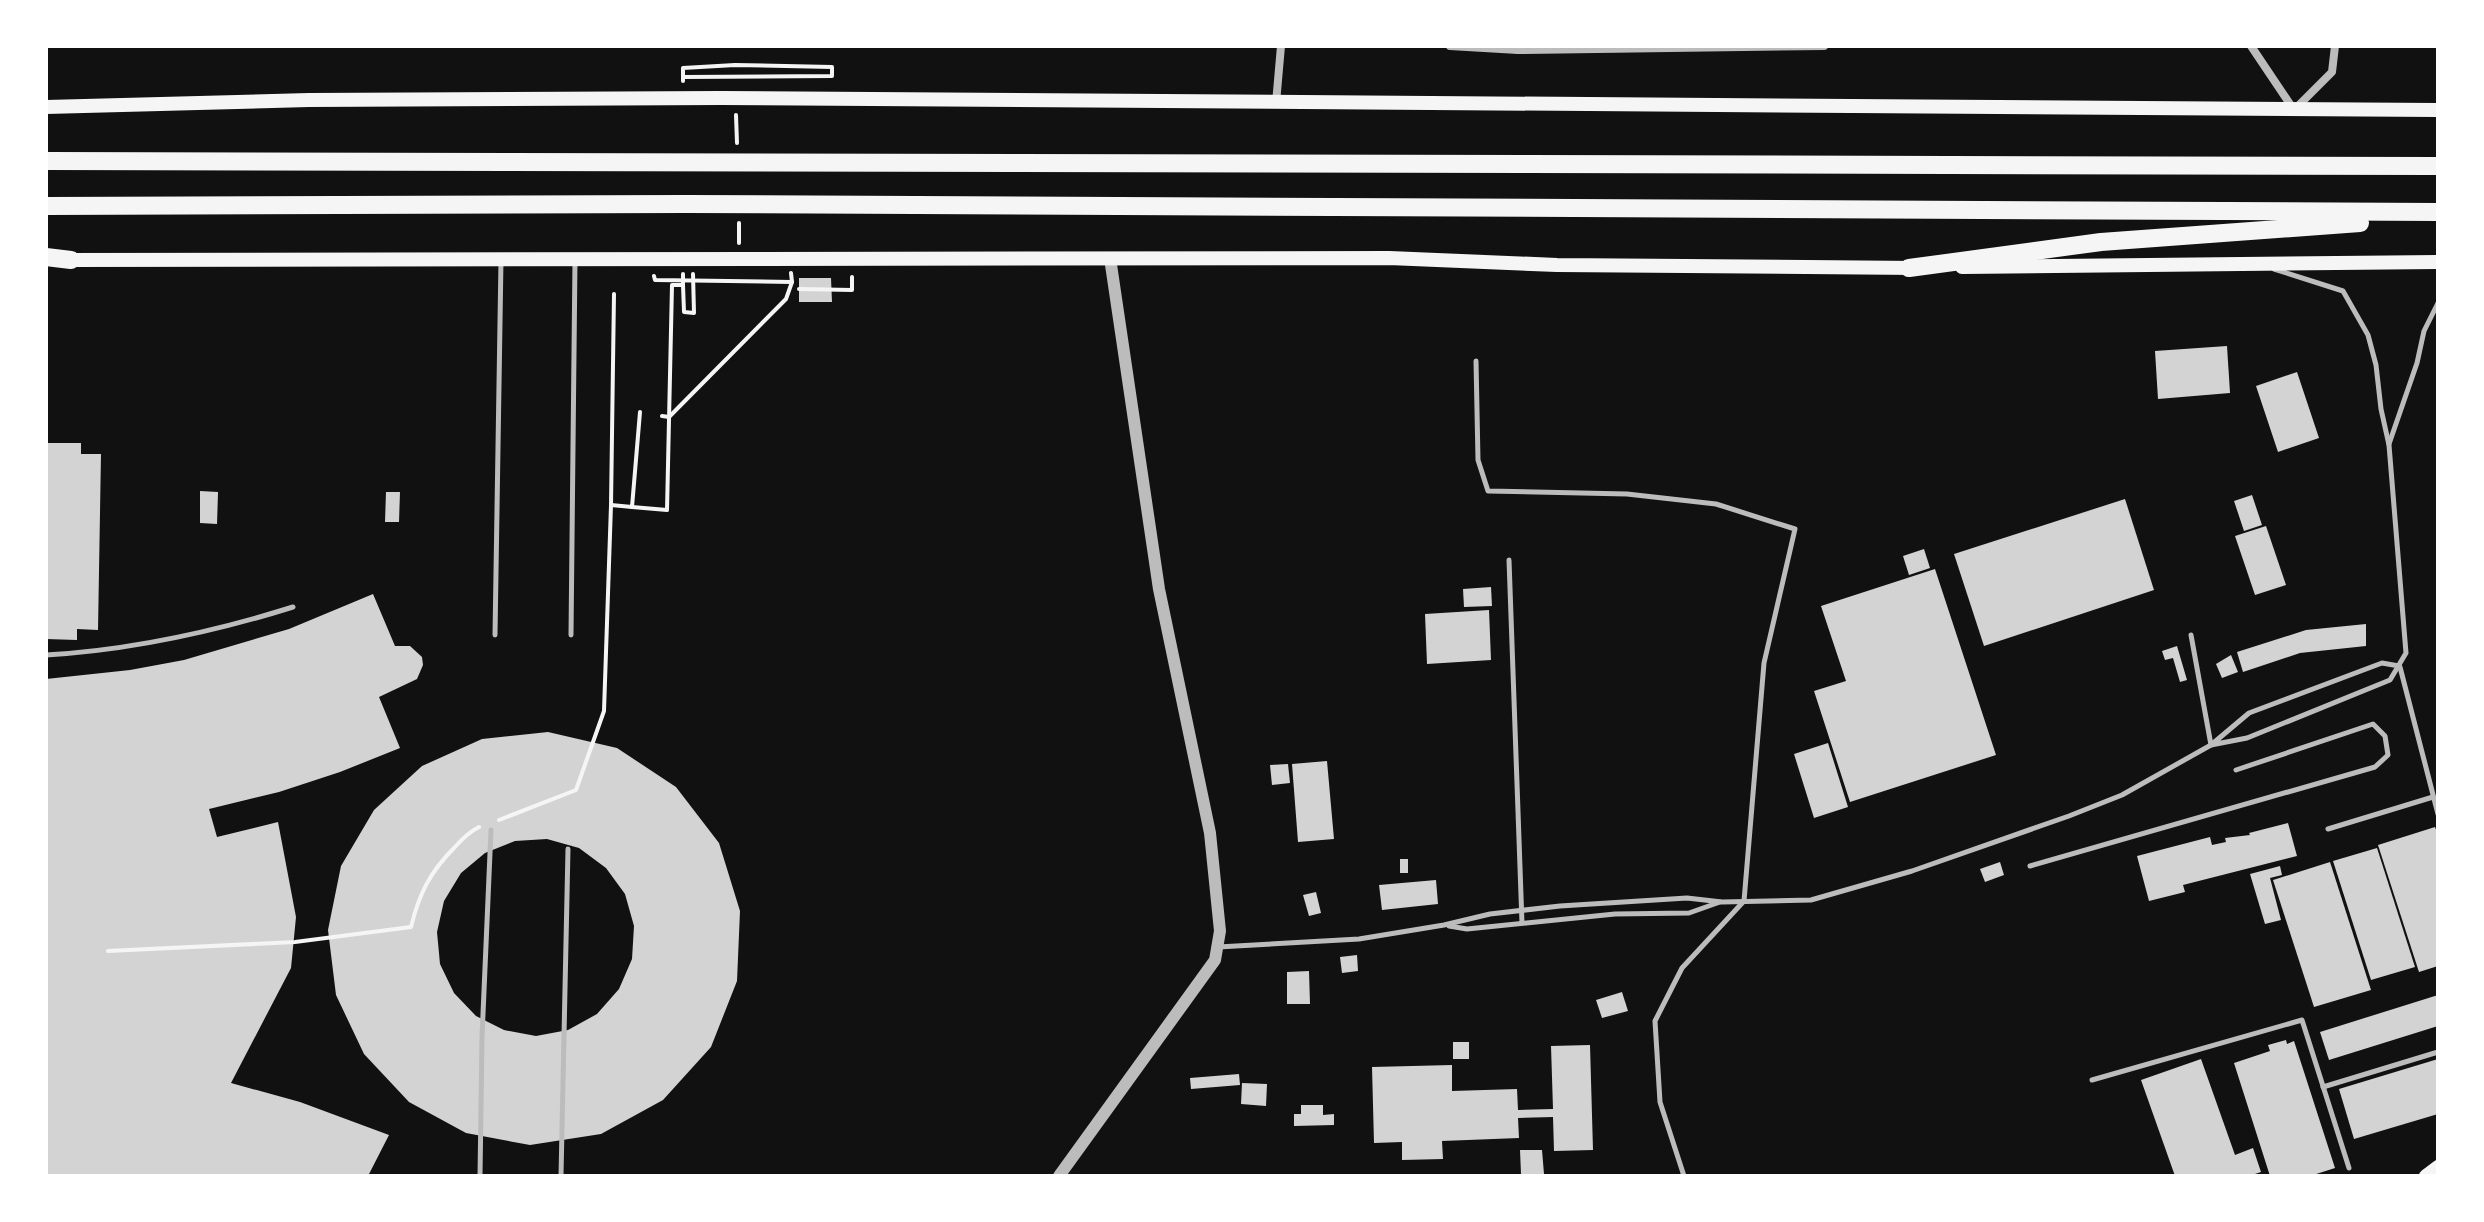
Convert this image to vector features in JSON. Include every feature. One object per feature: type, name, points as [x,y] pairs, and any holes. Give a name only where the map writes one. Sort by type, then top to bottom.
[{"type":"highway","points":[[46,161],[2438,166]]},
{"type":"highway","points":[[46,206],[702,204],[2438,214]]},
{"type":"highway","points":[[1909,268],[2101,242],[2438,214]]},
{"type":"highway","points":[[46,259],[71,260]]},
{"type":"main road","points":[[46,107],[309,100],[721,98],[2438,110]]},
{"type":"main road","points":[[71,260],[1389,258],[1557,265],[1909,268],[2438,262]]},
{"type":"main road","points":[[2426,1176],[2438,1167]]},
{"type":"street","points":[[1276,103],[1281,46]]},
{"type":"street","points":[[1450,46],[1824,46]]},
{"type":"street","points":[[2251,46],[2294,110],[2332,72],[2335,46]]},
{"type":"street","points":[[1059,1176],[1215,960],[1220,931],[1210,833],[1159,589],[1110,258]]},
{"type":"lane","points":[[495,635],[501,259]]},
{"type":"lane","points":[[571,635],[575,259]]},
{"type":"lane","points":[[2211,745],[2247,738],[2390,680],[2406,653],[2389,445],[2368,335],[2343,291],[2261,265]]},
{"type":"lane","points":[[2389,445],[2417,363],[2424,331],[2438,303]]},
{"type":"lane","points":[[1476,361],[1478,460],[1488,491],[1627,494],[1716,504],[1795,529],[1764,663],[1744,901],[1682,968],[1655,1021],[1660,1102],[1684,1176]]},
{"type":"lane","points":[[1509,560],[1522,923]]},
{"type":"lane","points":[[46,655],[172,639],[293,607]]},
{"type":"lane","points":[[2191,635],[2211,745]]},
{"type":"lane","points":[[1217,947],[1359,939],[1521,911],[1687,898],[1722,902],[1811,900],[1912,871],[2122,795],[2211,745],[2249,713],[2382,663],[2399,666]]},
{"type":"lane","points":[[2399,666],[2438,814]]},
{"type":"lane","points":[[2030,866],[2375,767],[2388,755],[2385,736],[2373,724],[2236,770]]},
{"type":"lane","points":[[2328,829],[2433,797]]},
{"type":"lane","points":[[481,1174],[482,1037],[491,830]]},
{"type":"lane","points":[[559,1176],[568,849]]},
{"type":"lane","points":[[1444,925],[1467,929],[1615,914],[1689,913],[1722,902]]},
{"type":"lane","points":[[2092,1080],[2302,1020],[2349,1168]]},
{"type":"lane","points":[[2323,1087],[2438,1052]]},
{"type":"path","points":[[683,68],[735,65],[832,67],[832,76],[683,77]]},
{"type":"path","points":[[799,289],[852,290],[852,258]]},
{"type":"path","points":[[683,272],[696,273],[694,313],[684,312],[683,272]]},
{"type":"path","points":[[669,417],[786,299],[792,282],[791,272]]},
{"type":"path","points":[[696,273],[654,274],[655,280],[792,282]]},
{"type":"path","points":[[611,505],[667,510],[672,285],[683,285]]},
{"type":"path","points":[[497,820],[576,790],[604,711],[614,294]]},
{"type":"path","points":[[632,507],[640,412]]},
{"type":"path","points":[[662,416],[669,417]]},
{"type":"path","points":[[108,951],[295,942],[411,927],[417,899],[434,868],[471,831],[484,826]]},
{"type":"building","points":[[799,278],[831,278],[832,302],[799,302]]},
{"type":"building","points":[[2227,346],[2230,393],[2158,399],[2155,351]]},
{"type":"building","points":[[2297,372],[2319,438],[2278,452],[2256,386]]},
{"type":"building","points":[[46,443],[81,443],[81,454],[101,454],[98,630],[77,629],[77,640],[46,639]]},
{"type":"building","points":[[200,491],[218,492],[217,524],[200,523]]},
{"type":"building","points":[[386,492],[400,492],[399,522],[385,522]]},
{"type":"building","points":[[2252,495],[2262,525],[2244,531],[2234,501]]},
{"type":"building","points":[[2125,499],[2154,590],[1984,646],[1954,554]]},
{"type":"building","points":[[2266,526],[2286,585],[2255,595],[2235,536]]},
{"type":"building","points":[[1924,549],[1930,568],[1909,575],[1903,556]]},
{"type":"building","points":[[1935,569],[1996,755],[1850,802],[1814,691],[1846,681],[1821,606]]},
{"type":"building","points":[[1491,587],[1492,606],[1464,607],[1463,589]]},
{"type":"building","points":[[373,594],[395,646],[410,646],[422,657],[423,665],[417,679],[379,697],[400,748],[279,792],[209,809],[217,837],[278,822],[296,917],[291,968],[231,1083],[300,1102],[389,1135],[368,1176],[46,1176],[46,679],[130,670],[184,660],[289,629]]},
{"type":"building","points":[[1489,610],[1491,660],[1427,664],[1425,614]]},
{"type":"building","points":[[2366,624],[2366,646],[2300,653],[2243,672],[2237,652],[2306,630]]},
{"type":"building","points":[[2177,646],[2187,680],[2180,682],[2173,658],[2165,660],[2162,651]]},
{"type":"building","points":[[2231,655],[2238,672],[2222,678],[2216,664]]},
{"type":"building","points":[[548,732],[617,748],[676,787],[719,843],[740,911],[737,981],[711,1047],[663,1100],[601,1134],[530,1145],[466,1133],[409,1102],[364,1054],[336,995],[328,930],[341,866],[374,810],[422,766],[482,739]],"holes":[[[547,839],[579,848],[606,868],[625,894],[634,926],[632,959],[619,989],[597,1014],[568,1030],[536,1036],[504,1030],[476,1016],[454,993],[440,964],[437,932],[444,901],[461,873],[485,853],[515,841]]]},
{"type":"building","points":[[1828,743],[1848,807],[1814,818],[1794,754]]},
{"type":"building","points":[[1327,761],[1334,839],[1298,842],[1292,764]]},
{"type":"building","points":[[1288,764],[1290,783],[1272,785],[1270,765]]},
{"type":"building","points":[[2288,823],[2297,856],[2183,885],[2185,892],[2149,901],[2137,856],[2210,837],[2212,845],[2226,842],[2225,838],[2250,835]]},
{"type":"building","points":[[2435,827],[2438,835],[2438,966],[2419,972],[2378,845]]},
{"type":"building","points":[[2377,848],[2415,967],[2371,980],[2333,861]]},
{"type":"building","points":[[1400,859],[1408,859],[1408,873],[1400,873]]},
{"type":"building","points":[[2000,862],[2004,875],[1985,882],[1980,869]]},
{"type":"building","points":[[2330,862],[2371,990],[2314,1007],[2273,880]]},
{"type":"building","points":[[2280,866],[2282,875],[2270,878],[2281,920],[2265,924],[2250,874]]},
{"type":"building","points":[[1436,880],[1438,904],[1382,910],[1379,885]]},
{"type":"building","points":[[1316,892],[1321,913],[1309,916],[1303,895]]},
{"type":"building","points":[[1357,955],[1358,971],[1342,973],[1340,957]]},
{"type":"building","points":[[1309,971],[1310,1004],[1287,1004],[1287,972]]},
{"type":"building","points":[[1622,992],[1628,1011],[1602,1018],[1596,1000]]},
{"type":"building","points":[[2438,995],[2438,1026],[2329,1060],[2320,1032]]},
{"type":"building","points":[[2286,1040],[2287,1044],[2294,1041],[2335,1168],[2310,1176],[2270,1176],[2234,1063],[2270,1051],[2268,1045]]},
{"type":"building","points":[[1453,1042],[1469,1042],[1469,1059],[1453,1059]]},
{"type":"building","points":[[1590,1045],[1593,1150],[1554,1151],[1553,1117],[1518,1118],[1519,1138],[1442,1141],[1443,1159],[1402,1160],[1402,1142],[1374,1143],[1372,1067],[1452,1065],[1452,1091],[1517,1089],[1518,1110],[1553,1109],[1551,1046]]},
{"type":"building","points":[[2201,1059],[2235,1155],[2253,1148],[2261,1172],[2249,1176],[2175,1176],[2141,1080]]},
{"type":"building","points":[[2438,1059],[2438,1114],[2354,1139],[2339,1089]]},
{"type":"building","points":[[1239,1074],[1240,1085],[1191,1089],[1190,1078]]},
{"type":"building","points":[[1242,1083],[1267,1084],[1266,1106],[1241,1104]]},
{"type":"building","points":[[1301,1105],[1323,1105],[1323,1115],[1334,1114],[1334,1125],[1294,1126],[1294,1114],[1301,1114]]},
{"type":"building","points":[[1520,1150],[1542,1150],[1544,1174],[1521,1174]]}]
